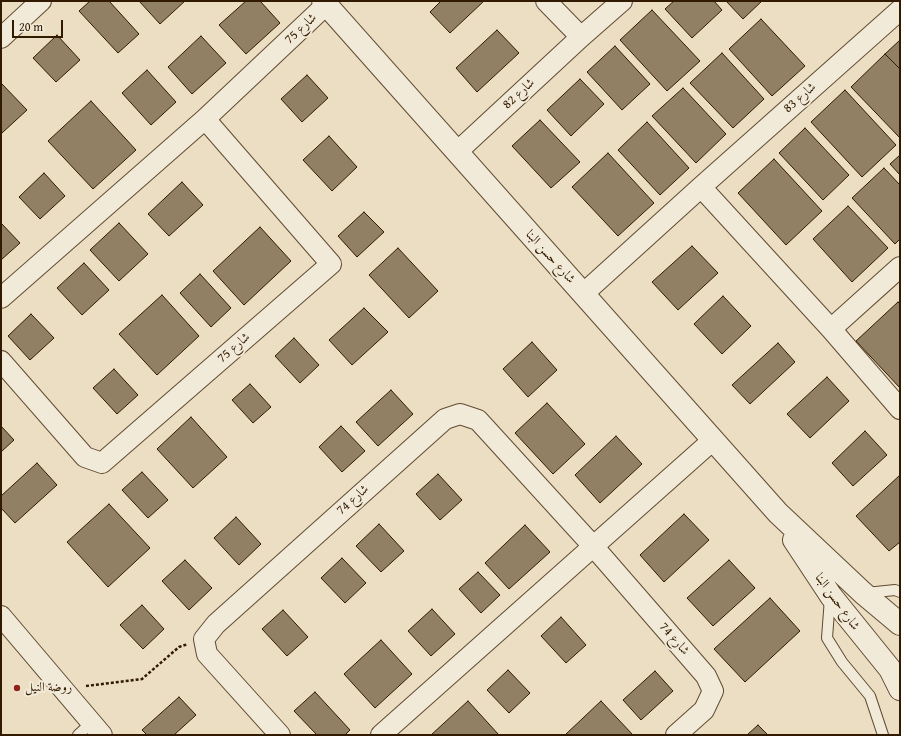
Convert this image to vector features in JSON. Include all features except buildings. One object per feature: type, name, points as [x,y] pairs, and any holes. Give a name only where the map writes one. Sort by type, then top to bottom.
[{"type":"street","points":[[1,38],[41,1]]},
{"type":"street","points":[[546,1],[581,37]]},
{"type":"street","name":"شارع 82","points":[[457,152],[622,1]]},
{"type":"street","name":"شارع 75","points":[[1,298],[205,119],[325,3]]},
{"type":"street","name":"شارع حسن البنا","points":[[325,3],[778,513],[863,593],[900,624]]},
{"type":"street","name":"شارع 83","points":[[583,294],[900,10]]},
{"type":"street","name":"شارع 75","points":[[1,361],[85,458],[102,463],[331,264],[205,119]]},
{"type":"street","points":[[701,187],[831,329],[900,409]]},
{"type":"street","points":[[831,329],[900,267]]},
{"type":"street","name":"شارع 74","points":[[204,639],[216,624],[445,419],[460,414],[478,420],[593,546],[706,676],[713,691],[704,710],[676,735]]},
{"type":"street","points":[[381,735],[713,440]]},
{"type":"street","name":"شارع حسن البنا","points":[[778,513],[831,596],[890,669],[900,689]]},
{"type":"street","points":[[1,616],[63,689],[91,731]]},
{"type":"street","points":[[204,639],[207,654],[280,735]]},
{"type":"lane","points":[[863,593],[895,590],[900,592]]},
{"type":"lane","points":[[831,596],[826,638],[842,662],[870,696],[883,735]]},
{"type":"path","points":[[63,689],[142,679],[179,648],[204,639]]},
{"type":"place","name":"روضة النيل","points":[[17,688]]}]
